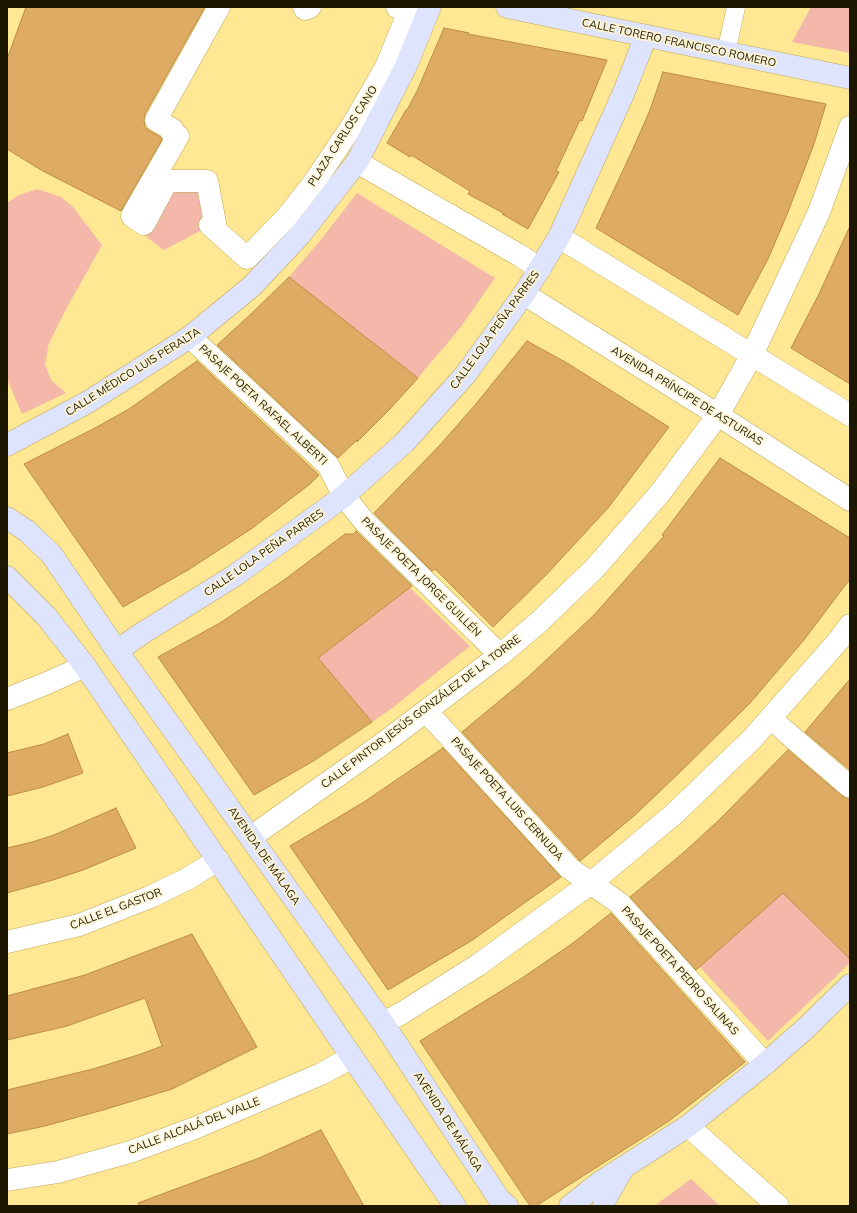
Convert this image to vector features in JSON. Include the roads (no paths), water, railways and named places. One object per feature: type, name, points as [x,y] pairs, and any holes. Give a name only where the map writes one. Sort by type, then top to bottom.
[{"type":"street","name":"PLAZA CARLOS CANO","points":[[219,7],[156,120],[173,130],[172,133],[178,136],[132,216],[144,224],[167,181],[207,181],[215,223],[210,225],[247,258],[286,218],[315,181],[352,126],[386,67],[409,11],[398,7]]},
{"type":"street","points":[[304,7],[305,9],[310,7]]},
{"type":"street","name":"CALLE MÉDICO LUIS PERALTA","points":[[7,445],[88,402],[190,337],[252,286],[300,235],[357,162],[406,66],[430,7]]},
{"type":"street","name":"CALLE TORERO FRANCISCO ROMERO","points":[[507,7],[850,78]]},
{"type":"street","name":"CALLE LOLA PEÑA PARRES","points":[[117,651],[141,634],[234,576],[344,496],[405,442],[464,375],[524,294],[558,237],[624,92],[646,36]]},
{"type":"street","name":"CALLE PINTOR JESÚS GONZÁLEZ DE LA TORRE","points":[[251,837],[500,656],[539,622],[596,567],[660,493],[718,414],[752,355],[819,212],[850,127]]},
{"type":"street","points":[[357,162],[519,255],[540,269]]},
{"type":"street","points":[[558,237],[850,415]]},
{"type":"street","name":"AVENIDA PRÍNCIPE DE ASTURIAS","points":[[524,294],[718,414],[850,500]]},
{"type":"street","name":"PASAJE POETA RAFAEL ALBERTI","points":[[190,337],[328,465],[344,496]]},
{"type":"street","name":"PASAJE POETA JORGE GUILLÉN","points":[[344,496],[364,520],[500,656]]},
{"type":"street","name":"AVENIDA DE MÁLAGA","points":[[7,518],[27,531],[52,555],[117,651],[383,1023],[494,1193],[506,1206]]},
{"type":"street","points":[[7,576],[46,616],[85,666],[455,1206]]},
{"type":"street","points":[[383,1023],[402,1013],[478,965],[591,883],[674,814],[752,739],[850,625]]},
{"type":"street","points":[[7,699],[85,666]]},
{"type":"street","name":"PASAJE POETA LUIS CERNUDA","points":[[426,711],[569,868],[591,883]]},
{"type":"street","points":[[770,718],[850,787]]},
{"type":"street","name":"CALLE EL GASTOR","points":[[7,942],[79,924],[150,897],[187,879],[218,860]]},
{"type":"street","name":"PASAJE POETA PEDRO SALINAS","points":[[591,883],[618,903],[765,1064]]},
{"type":"street","points":[[570,1206],[599,1183],[624,1166],[688,1126],[765,1064],[806,1028],[850,985]]},
{"type":"street","name":"CALLE ALCALÁ DEL VALLE","points":[[7,1180],[58,1172],[137,1149],[195,1128],[321,1074],[352,1057]]},
{"type":"street","points":[[688,1126],[778,1206]]},
{"type":"street","points":[[604,1206],[605,1200],[624,1166]]},
{"type":"lane","points":[[726,52],[736,7]]}]
